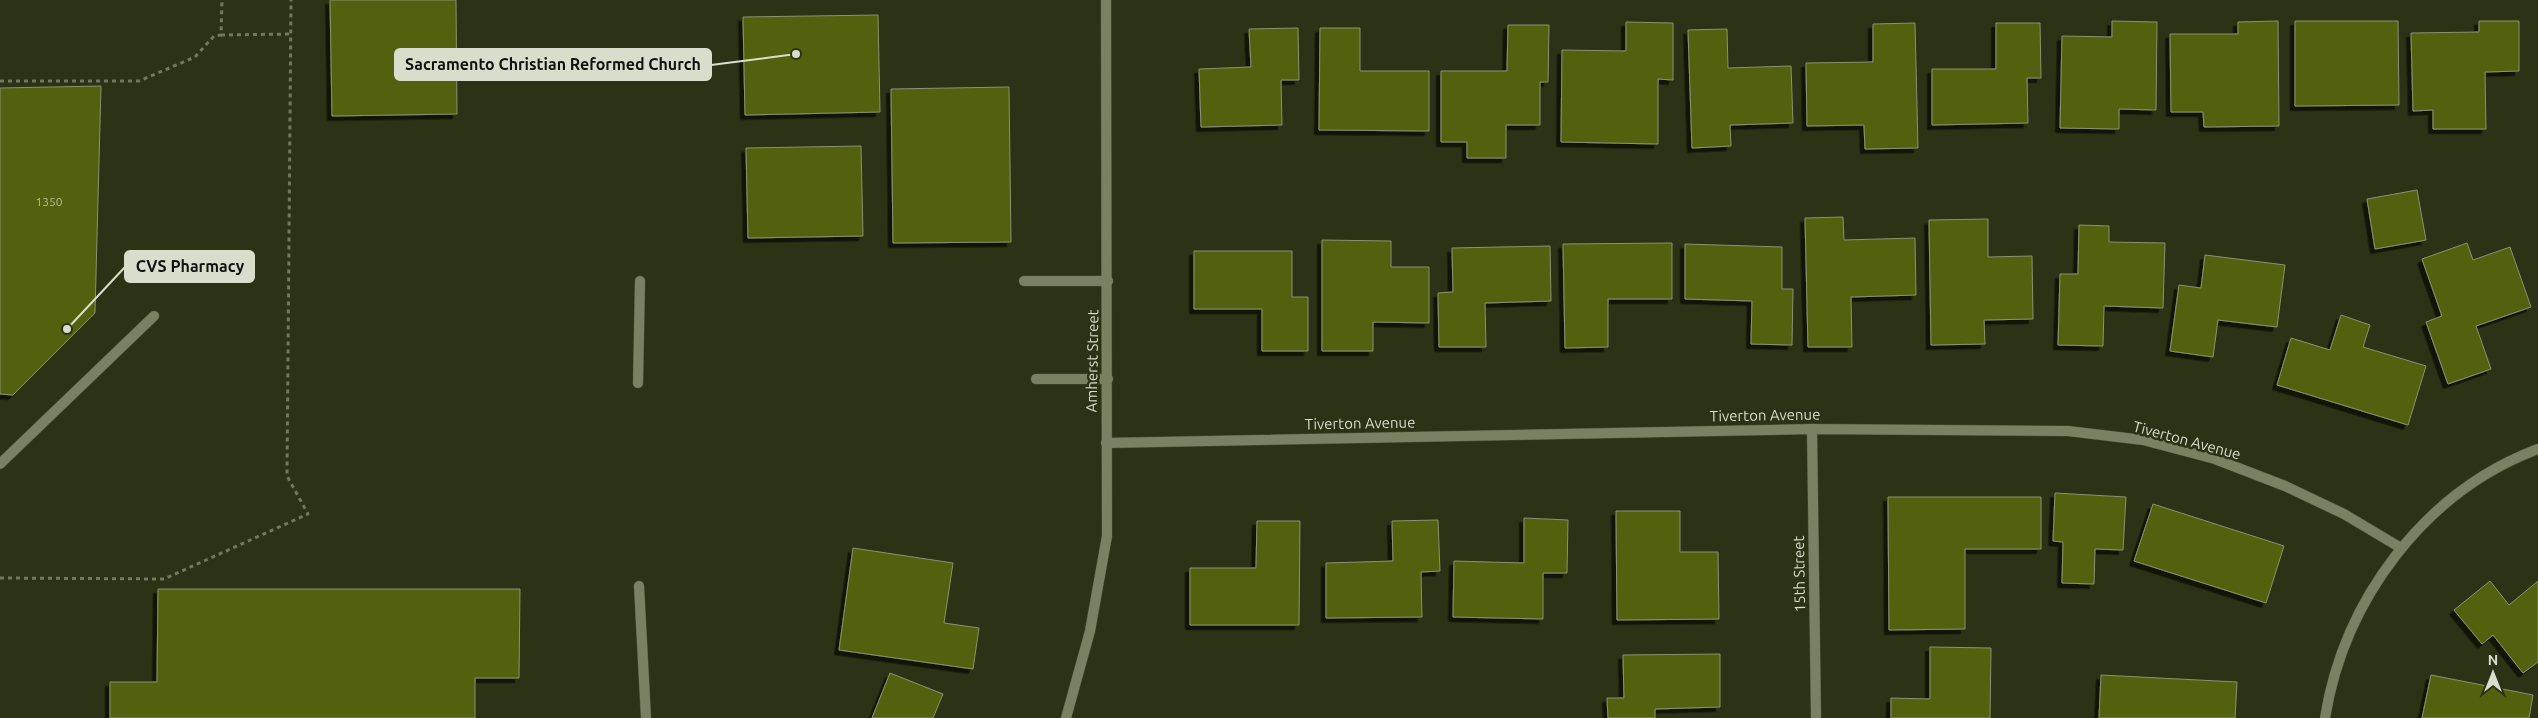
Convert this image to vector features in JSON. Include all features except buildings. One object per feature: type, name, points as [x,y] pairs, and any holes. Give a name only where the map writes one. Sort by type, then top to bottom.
[{"type":"street","name":"Amherst Street","points":[[1066,718],[1090,631],[1107,536],[1106,0]]},
{"type":"street","points":[[638,384],[640,281]]},
{"type":"street","points":[[1024,281],[1108,281]]},
{"type":"street","points":[[0,464],[154,316]]},
{"type":"street","points":[[1036,379],[1108,379]]},
{"type":"street","name":"Tiverton Avenue","points":[[1106,443],[1812,429],[2068,431],[2143,440],[2215,459],[2285,486],[2344,514],[2401,548]]},
{"type":"street","name":"15th Street","points":[[1812,429],[1816,718]]},
{"type":"street","points":[[2326,718],[2330,689],[2349,632],[2378,578],[2401,548],[2434,514],[2482,477],[2538,449]]},
{"type":"street","points":[[639,586],[646,718]]},
{"type":"path","points":[[221,35],[222,0]]},
{"type":"path","points":[[0,578],[164,579],[308,514],[287,476],[291,0]]},
{"type":"path","points":[[0,81],[139,81],[195,57],[214,36],[291,34]]},
{"type":"place","name":"Sacramento Christian Reformed Church","points":[[796,54]]},
{"type":"place","name":"CVS Pharmacy","points":[[67,329]]}]
